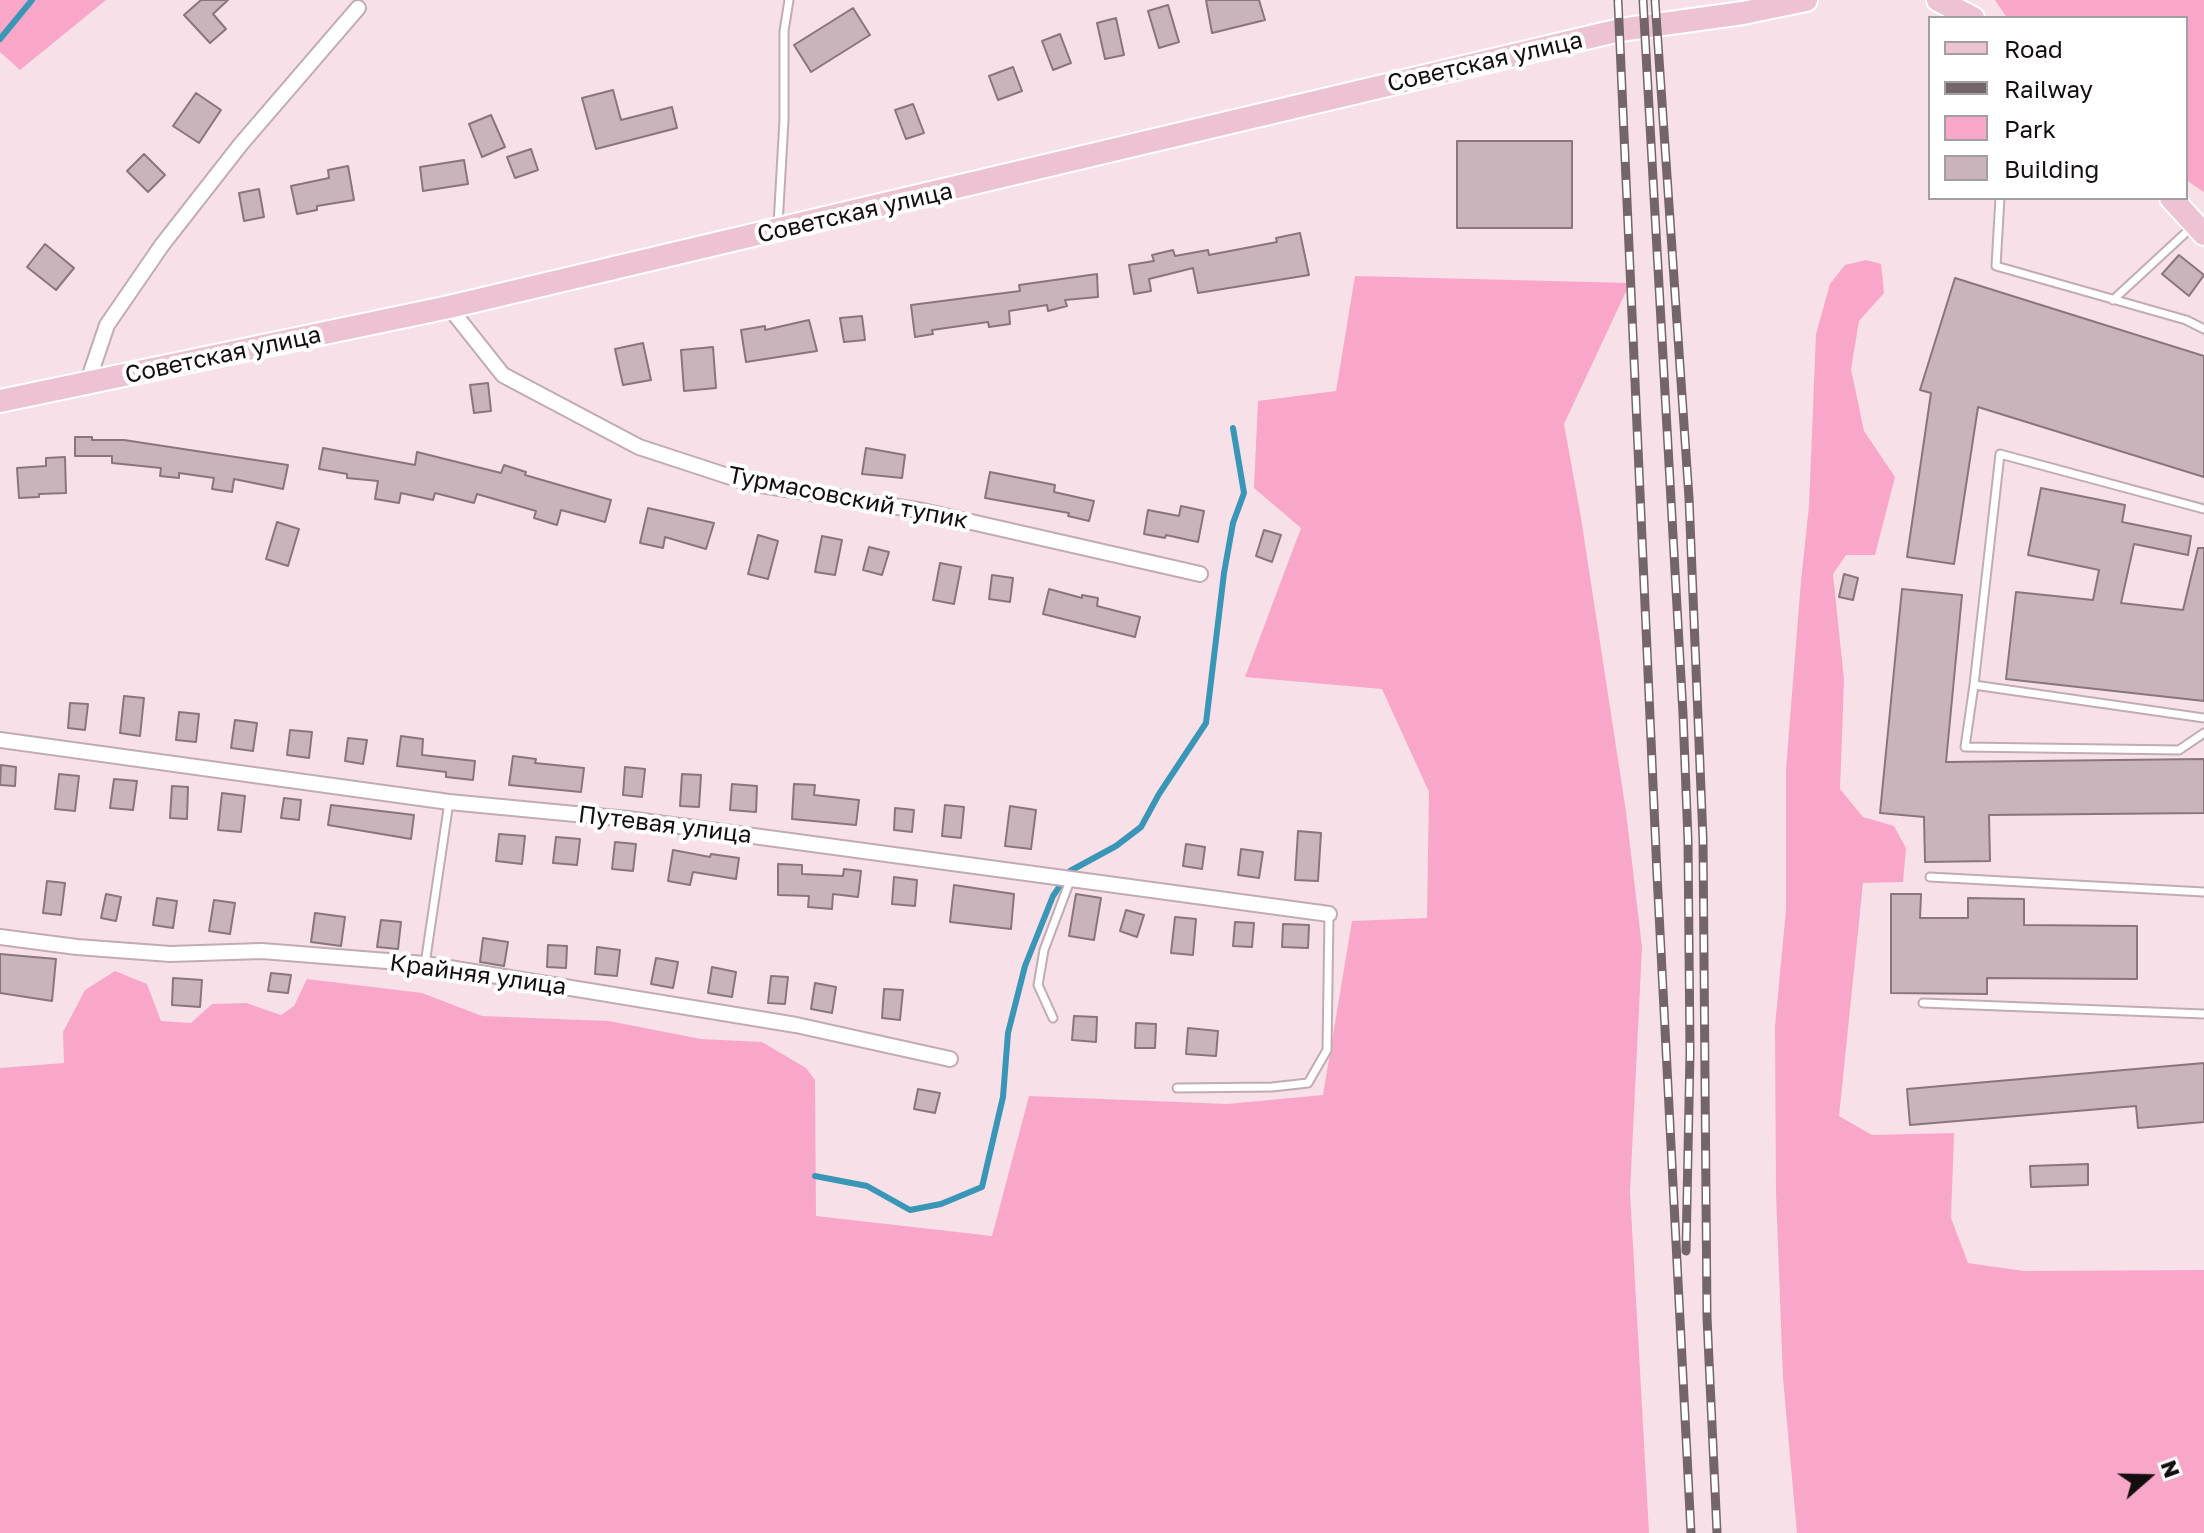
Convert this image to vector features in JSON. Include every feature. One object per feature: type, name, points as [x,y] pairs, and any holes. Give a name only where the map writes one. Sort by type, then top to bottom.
[{"type":"main road","name":"Советская улица","points":[[0,401],[449,307],[1620,30],[1743,13],[1806,0]]},
{"type":"main road","points":[[1938,0],[1969,16]]},
{"type":"main road","points":[[2173,200],[2200,229]]},
{"type":"street","name":"Советская улица","points":[[87,384],[107,325],[162,245],[241,144],[358,8]]},
{"type":"street","name":"Турмасовский тупик","points":[[449,307],[503,375],[639,447],[749,483],[923,511],[1200,574]]},
{"type":"street","name":"Путевая улица","points":[[0,740],[449,802],[628,819],[1329,914]]},
{"type":"street","name":"Крайняя улица","points":[[0,937],[170,954],[262,951],[425,964],[796,1025],[950,1059]]},
{"type":"lane","points":[[778,231],[784,120],[784,31],[789,0]]},
{"type":"lane","points":[[2000,200],[1996,266],[2186,320],[2204,329]]},
{"type":"lane","points":[[2113,300],[2200,229]]},
{"type":"lane","points":[[2204,509],[2000,454],[1965,747],[2179,750],[2204,733]]},
{"type":"lane","points":[[1974,685],[2204,718]]},
{"type":"lane","points":[[425,964],[449,802]]},
{"type":"lane","points":[[1930,877],[2204,892]]},
{"type":"lane","points":[[1053,1018],[1038,985],[1063,878]]},
{"type":"lane","points":[[1177,1088],[1272,1087],[1308,1083],[1327,1050],[1329,914]]},
{"type":"lane","points":[[1923,1003],[2204,1014]]},
{"type":"green space","points":[[0,0],[106,0],[20,70],[0,52]]},
{"type":"green space","points":[[1995,0],[2204,0],[2204,192],[2188,181],[2188,16],[2006,16]]},
{"type":"green space","points":[[1866,260],[1881,264],[1884,293],[1859,321],[1851,369],[1864,431],[1895,477],[1875,555],[1846,555],[1833,574],[1844,680],[1840,789],[1863,817],[1894,826],[1906,848],[1903,882],[1863,883],[1839,1116],[1872,1135],[1954,1133],[1951,1218],[1968,1263],[2024,1271],[2204,1270],[2204,1533],[1797,1533],[1783,1378],[1776,1193],[1775,1026],[1786,910],[1786,769],[1809,506],[1816,334],[1830,284],[1845,265]]},
{"type":"green space","points":[[1355,276],[1630,283],[1564,424],[1626,812],[1642,947],[1630,1192],[1649,1533],[0,1533],[0,1068],[64,1063],[63,1032],[85,990],[115,971],[147,984],[161,1021],[191,1023],[212,1004],[246,1003],[281,1015],[294,1006],[307,979],[422,993],[482,1016],[609,1021],[701,1039],[762,1042],[806,1068],[815,1080],[816,1216],[992,1236],[1029,1096],[1227,1104],[1323,1095],[1352,921],[1427,918],[1429,792],[1382,689],[1245,677],[1301,528],[1254,488],[1258,401],[1336,391]]},
{"type":"building","points":[[201,0],[228,0],[213,14],[226,29],[210,43],[184,15]]},
{"type":"building","points":[[1206,0],[1259,0],[1265,20],[1212,33]]},
{"type":"building","points":[[1168,5],[1179,42],[1159,48],[1148,11]]},
{"type":"building","points":[[853,8],[870,35],[811,72],[794,45]]},
{"type":"building","points":[[1116,18],[1124,55],[1105,59],[1097,23]]},
{"type":"building","points":[[1060,34],[1071,63],[1053,70],[1042,41]]},
{"type":"building","points":[[1013,67],[1022,91],[998,100],[989,76]]},
{"type":"building","points":[[613,90],[621,120],[672,107],[677,128],[596,149],[582,98]]},
{"type":"building","points":[[196,93],[221,110],[199,143],[173,126]]},
{"type":"building","points":[[913,104],[924,133],[906,139],[895,110]]},
{"type":"building","points":[[491,115],[505,147],[482,157],[469,124]]},
{"type":"building","points":[[1457,141],[1572,141],[1572,228],[1457,228]]},
{"type":"building","points":[[531,149],[538,170],[515,178],[507,157]]},
{"type":"building","points":[[144,154],[165,175],[148,192],[127,171]]},
{"type":"building","points":[[464,160],[468,184],[423,191],[420,167]]},
{"type":"building","points":[[348,166],[354,200],[317,206],[317,210],[297,214],[291,186],[329,178],[328,170]]},
{"type":"building","points":[[259,189],[264,217],[244,221],[239,193]]},
{"type":"building","points":[[1300,233],[1309,275],[1198,293],[1193,268],[1149,279],[1151,291],[1134,294],[1129,265],[1154,261],[1152,255],[1173,250],[1175,256],[1208,250],[1209,255],[1277,242],[1276,238]]},
{"type":"building","points":[[45,244],[74,268],[56,290],[27,267]]},
{"type":"building","points":[[2179,255],[2204,275],[2189,296],[2162,274]]},
{"type":"building","points":[[1097,274],[1098,297],[1065,300],[1067,306],[1048,311],[1047,305],[1009,311],[1010,324],[989,327],[988,322],[932,330],[933,334],[915,337],[911,305],[1020,291],[1019,285]]},
{"type":"building","points":[[1955,278],[2204,356],[2204,477],[1978,407],[1954,564],[1907,557],[1931,393],[1920,390]]},
{"type":"building","points":[[862,316],[865,340],[844,342],[840,318]]},
{"type":"building","points":[[809,320],[817,351],[746,362],[741,330],[765,326],[765,330]]},
{"type":"building","points":[[643,343],[651,380],[623,385],[615,349]]},
{"type":"building","points":[[713,347],[716,388],[684,391],[681,350]]},
{"type":"building","points":[[488,383],[491,411],[474,413],[470,385]]},
{"type":"building","points":[[75,437],[124,440],[288,465],[283,489],[234,479],[232,492],[212,489],[214,478],[179,473],[179,478],[160,476],[161,468],[112,463],[112,456],[75,456]]},
{"type":"building","points":[[323,448],[415,465],[417,452],[501,473],[504,465],[526,472],[525,475],[611,500],[605,522],[561,510],[557,525],[534,518],[536,511],[477,494],[474,503],[435,493],[433,500],[401,493],[399,503],[375,499],[378,481],[347,478],[347,474],[319,469]]},
{"type":"building","points":[[866,448],[905,455],[902,478],[862,474]]},
{"type":"building","points":[[65,457],[66,493],[19,498],[17,468],[46,466],[46,458]]},
{"type":"building","points":[[990,472],[1055,485],[1054,492],[1094,501],[1089,521],[1068,516],[1069,513],[985,498]]},
{"type":"building","points":[[2041,488],[2125,505],[2122,522],[2191,536],[2188,555],[2134,544],[2121,603],[2183,610],[2198,548],[2204,548],[2204,701],[2006,679],[2016,592],[2093,600],[2099,570],[2028,555]]},
{"type":"building","points":[[1181,506],[1204,511],[1198,542],[1144,534],[1148,510],[1179,516]]},
{"type":"building","points":[[648,508],[714,523],[706,549],[665,537],[663,548],[640,543]]},
{"type":"building","points":[[277,522],[299,529],[288,566],[266,559]]},
{"type":"building","points":[[1264,530],[1281,535],[1272,562],[1256,556]]},
{"type":"building","points":[[758,535],[778,541],[768,579],[748,574]]},
{"type":"building","points":[[822,536],[842,540],[835,575],[815,572]]},
{"type":"building","points":[[869,547],[889,552],[882,575],[863,570]]},
{"type":"building","points":[[940,563],[961,567],[954,604],[933,600]]},
{"type":"building","points":[[1844,574],[1858,578],[1853,600],[1839,597]]},
{"type":"building","points":[[992,575],[1013,578],[1010,602],[989,599]]},
{"type":"building","points":[[1049,589],[1082,598],[1082,595],[1098,598],[1097,606],[1140,617],[1135,637],[1043,614]]},
{"type":"building","points":[[1902,589],[1962,595],[1946,762],[2204,759],[2204,813],[1989,815],[1990,861],[1925,862],[1924,817],[1880,813]]},
{"type":"building","points":[[124,696],[144,698],[140,736],[120,733]]},
{"type":"building","points":[[70,703],[88,704],[85,730],[68,728]]},
{"type":"building","points":[[179,712],[199,714],[196,742],[176,740]]},
{"type":"building","points":[[235,720],[257,723],[253,751],[231,748]]},
{"type":"building","points":[[290,730],[312,732],[309,758],[287,755]]},
{"type":"building","points":[[401,736],[423,739],[422,755],[475,761],[473,780],[446,777],[446,772],[397,766]]},
{"type":"building","points":[[348,738],[367,740],[363,764],[345,761]]},
{"type":"building","points":[[513,756],[536,759],[535,763],[584,768],[581,792],[509,785]]},
{"type":"building","points":[[1,765],[16,767],[15,786],[0,785]]},
{"type":"building","points":[[625,767],[645,769],[642,797],[623,795]]},
{"type":"building","points":[[59,774],[79,776],[75,811],[55,809]]},
{"type":"building","points":[[682,774],[701,775],[699,807],[680,806]]},
{"type":"building","points":[[114,779],[137,781],[133,810],[110,808]]},
{"type":"building","points":[[732,784],[757,786],[756,812],[730,810]]},
{"type":"building","points":[[794,784],[815,785],[814,795],[859,800],[856,825],[792,819]]},
{"type":"building","points":[[172,786],[188,787],[187,819],[170,818]]},
{"type":"building","points":[[222,793],[245,796],[241,832],[218,830]]},
{"type":"building","points":[[284,798],[301,800],[299,820],[281,818]]},
{"type":"building","points":[[331,805],[414,815],[411,839],[328,825]]},
{"type":"building","points":[[945,805],[964,807],[961,838],[942,836]]},
{"type":"building","points":[[1010,806],[1036,810],[1031,849],[1005,846]]},
{"type":"building","points":[[895,808],[914,810],[912,832],[894,830]]},
{"type":"building","points":[[1298,831],[1321,833],[1318,881],[1295,880]]},
{"type":"building","points":[[499,834],[525,836],[522,864],[496,861]]},
{"type":"building","points":[[556,837],[580,839],[577,865],[553,863]]},
{"type":"building","points":[[615,842],[636,844],[633,871],[612,869]]},
{"type":"building","points":[[1186,844],[1205,847],[1202,869],[1183,866]]},
{"type":"building","points":[[1241,849],[1263,852],[1259,878],[1238,875]]},
{"type":"building","points":[[673,850],[710,857],[711,854],[739,858],[736,879],[693,872],[690,885],[668,881]]},
{"type":"building","points":[[778,864],[802,865],[802,874],[843,876],[844,869],[861,871],[858,897],[833,894],[832,909],[808,907],[809,896],[778,895]]},
{"type":"building","points":[[894,877],[917,880],[915,906],[892,904]]},
{"type":"building","points":[[47,881],[65,883],[61,915],[43,913]]},
{"type":"building","points":[[954,885],[1014,894],[1011,929],[950,922]]},
{"type":"building","points":[[106,894],[121,897],[116,921],[101,918]]},
{"type":"building","points":[[1076,894],[1101,898],[1094,940],[1069,936]]},
{"type":"building","points":[[1891,894],[1921,894],[1920,918],[1968,918],[1968,898],[2024,899],[2024,925],[2137,926],[2137,979],[1987,978],[1987,994],[1891,993]]},
{"type":"building","points":[[157,898],[177,901],[173,928],[153,925]]},
{"type":"building","points":[[214,900],[235,903],[230,934],[209,931]]},
{"type":"building","points":[[1126,910],[1144,915],[1137,937],[1120,931]]},
{"type":"building","points":[[315,913],[345,917],[341,946],[311,942]]},
{"type":"building","points":[[1175,917],[1196,919],[1193,955],[1171,953]]},
{"type":"building","points":[[381,920],[401,922],[398,949],[377,947]]},
{"type":"building","points":[[1235,922],[1254,923],[1252,947],[1233,946]]},
{"type":"building","points":[[1283,924],[1309,925],[1308,948],[1282,947]]},
{"type":"building","points":[[483,938],[508,942],[504,966],[480,962]]},
{"type":"building","points":[[548,945],[567,946],[566,968],[547,967]]},
{"type":"building","points":[[597,947],[620,950],[617,976],[595,974]]},
{"type":"building","points":[[0,954],[56,959],[52,1001],[0,993]]},
{"type":"building","points":[[656,958],[678,962],[673,988],[651,984]]},
{"type":"building","points":[[712,967],[736,972],[732,997],[708,993]]},
{"type":"building","points":[[271,973],[291,975],[288,993],[268,991]]},
{"type":"building","points":[[771,976],[788,977],[785,1004],[768,1003]]},
{"type":"building","points":[[173,978],[202,980],[200,1007],[172,1005]]},
{"type":"building","points":[[815,983],[836,987],[832,1013],[811,1009]]},
{"type":"building","points":[[884,989],[903,990],[900,1020],[882,1018]]},
{"type":"building","points":[[1074,1016],[1097,1017],[1096,1042],[1072,1040]]},
{"type":"building","points":[[1136,1023],[1156,1024],[1155,1048],[1135,1048]]},
{"type":"building","points":[[1188,1028],[1218,1031],[1216,1056],[1186,1054]]},
{"type":"building","points":[[2204,1063],[2204,1122],[2138,1128],[2136,1106],[1910,1125],[1907,1089]]},
{"type":"building","points":[[918,1089],[940,1093],[935,1113],[914,1109]]},
{"type":"building","points":[[2088,1164],[2088,1185],[2031,1187],[2030,1166]]},
{"type":"waterway","points":[[0,39],[32,0]]},
{"type":"waterway","points":[[815,1176],[867,1186],[910,1210],[941,1204],[982,1187],[1003,1097],[1008,1033],[1025,966],[1053,896],[1070,871],[1116,846],[1141,827],[1206,723],[1224,573],[1233,523],[1244,493],[1233,428]]},
{"type":"railway","points":[[1618,0],[1657,874],[1691,1533]]},
{"type":"railway","points":[[1643,0],[1688,840],[1690,1053],[1686,1251]]},
{"type":"railway","points":[[1655,0],[1689,498],[1703,839],[1707,1317],[1717,1533]]}]
